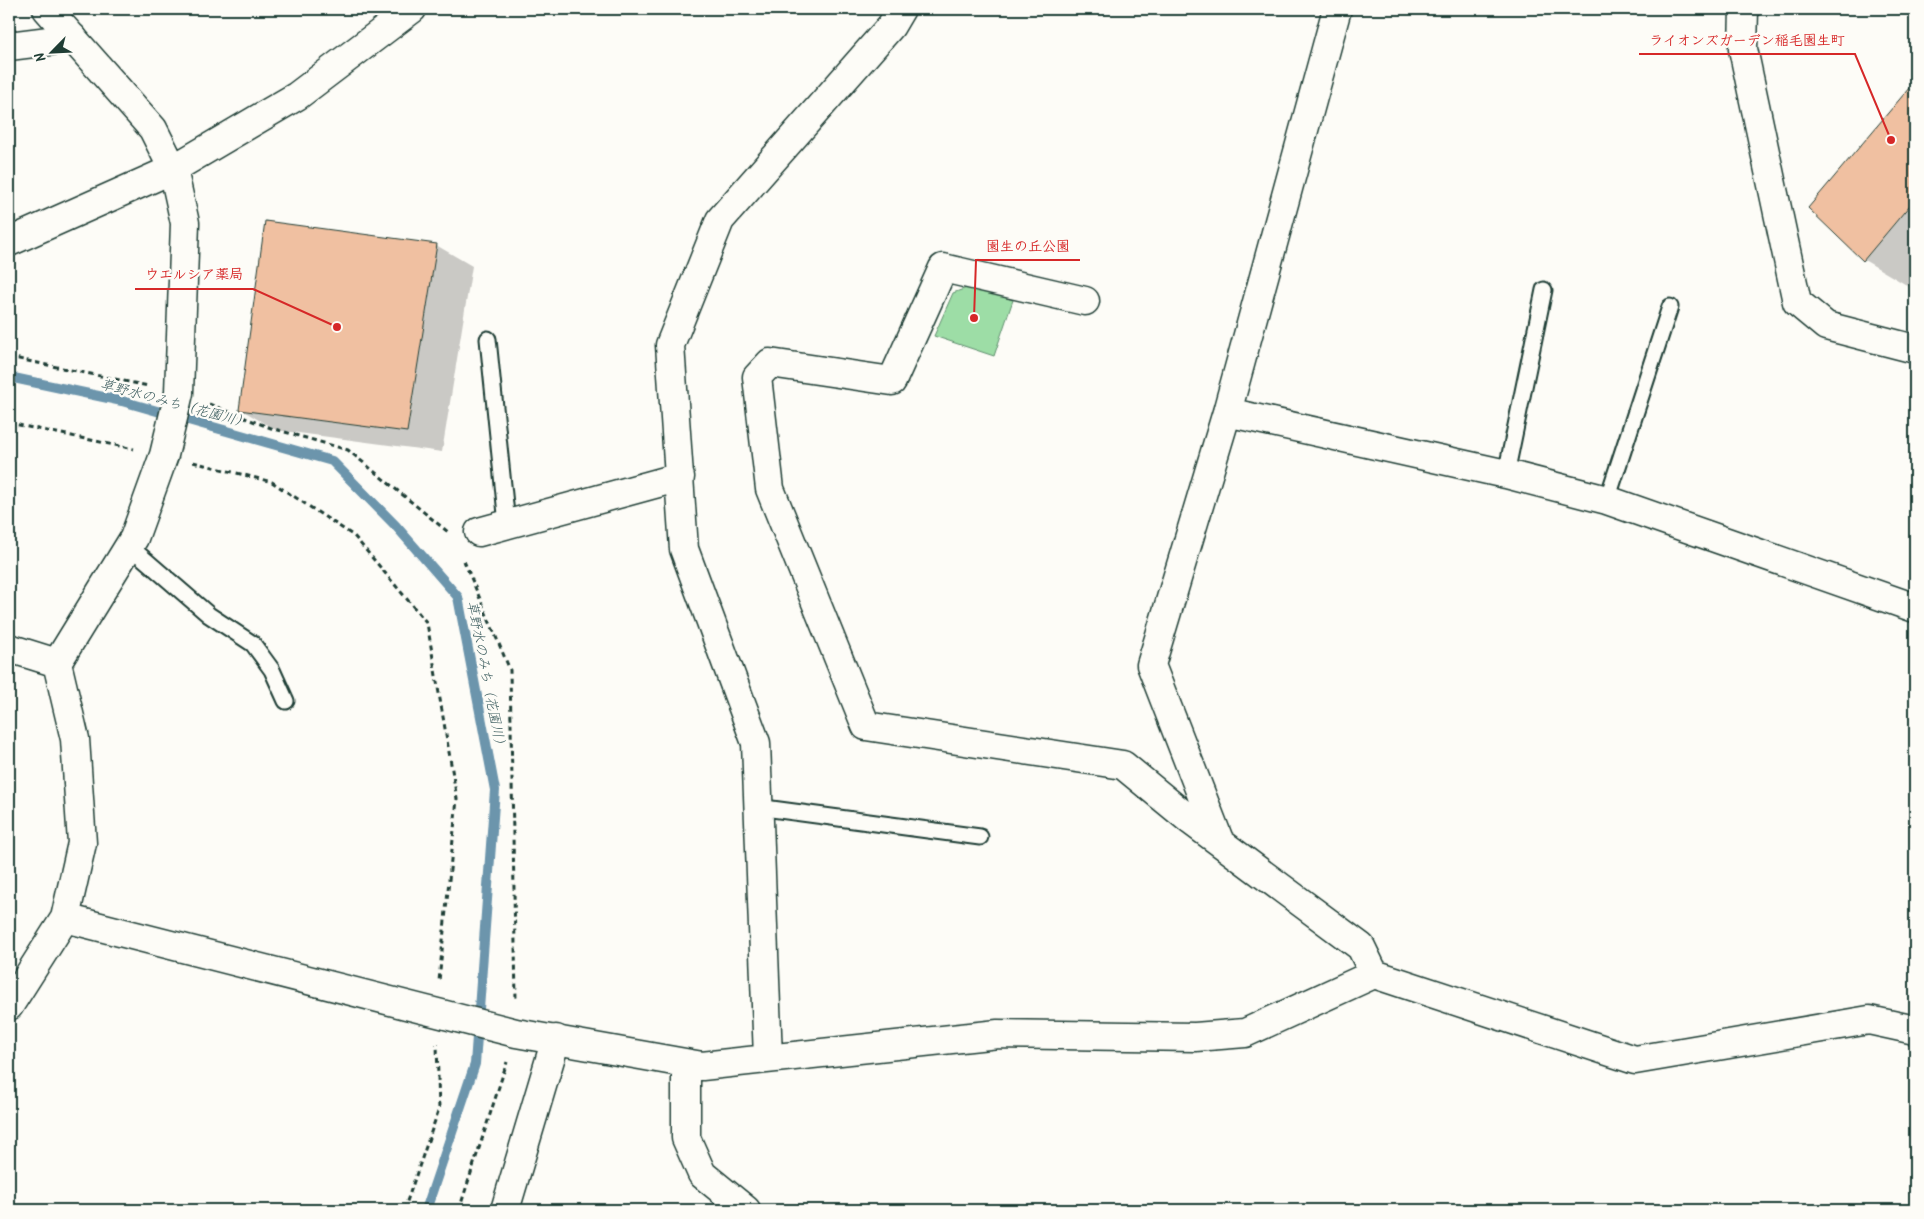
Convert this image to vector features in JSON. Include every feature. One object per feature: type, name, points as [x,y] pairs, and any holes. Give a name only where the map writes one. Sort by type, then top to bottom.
[{"type":"street","points":[[9,1006],[65,918],[82,844],[75,739],[57,664],[134,538],[164,455],[179,393],[185,223],[173,169],[153,128],[47,9]]},
{"type":"street","points":[[9,242],[173,169],[297,96],[412,9]]},
{"type":"street","points":[[768,1058],[756,743],[684,549],[670,345],[720,220],[891,26],[901,9]]},
{"type":"street","points":[[1219,840],[1151,665],[1227,412],[1337,9]]},
{"type":"street","points":[[1744,9],[1743,49],[1797,302],[1826,326],[1915,349]]},
{"type":"street","points":[[9,46],[73,38]]},
{"type":"street","points":[[1085,301],[943,268],[892,381],[770,363],[756,377],[770,489],[866,726],[1123,765],[1190,820],[1361,946],[1374,974]]},
{"type":"street","points":[[1227,412],[1506,474],[1607,500],[1915,608]]},
{"type":"street","points":[[467,535],[680,477]]},
{"type":"street","points":[[9,648],[57,664]]},
{"type":"street","points":[[65,918],[516,1033],[702,1066],[998,1034],[1195,1037],[1245,1033],[1374,974],[1635,1060],[1869,1020],[1915,1030]]},
{"type":"street","points":[[505,1210],[556,1039]]},
{"type":"street","points":[[686,1064],[686,1138],[702,1174],[746,1210]]},
{"type":"lane","points":[[1506,474],[1544,290]]},
{"type":"lane","points":[[1607,500],[1670,308]]},
{"type":"lane","points":[[488,339],[508,524]]},
{"type":"lane","points":[[128,545],[209,615],[253,644],[272,670],[286,701]]},
{"type":"lane","points":[[757,807],[980,837]]},
{"type":"path","points":[[9,357],[179,393],[271,428],[348,450],[467,535]]},
{"type":"path","points":[[9,423],[164,455],[272,482],[354,536],[427,623],[457,800],[447,1016],[439,1109],[404,1210]]},
{"type":"path","points":[[459,1210],[516,1033],[510,670],[462,556]]},
{"type":"green space","points":[[972,286],[1013,300],[994,356],[934,336],[953,293]]},
{"type":"building","points":[[1915,81],[1915,199],[1863,261],[1808,208]]},
{"type":"building","points":[[265,221],[437,244],[407,432],[239,410]]},
{"type":"waterway","name":"草野水のみち（花園川）","points":[[9,377],[122,401],[332,461],[396,526],[458,597],[495,790],[475,1064],[426,1210]]},
{"type":"place","name":"ライオンズガーデン稲毛園生町","points":[[1891,140]]},
{"type":"place","name":"園生の丘公園","points":[[974,318]]},
{"type":"place","name":"ウエルシア薬局","points":[[337,327]]}]
